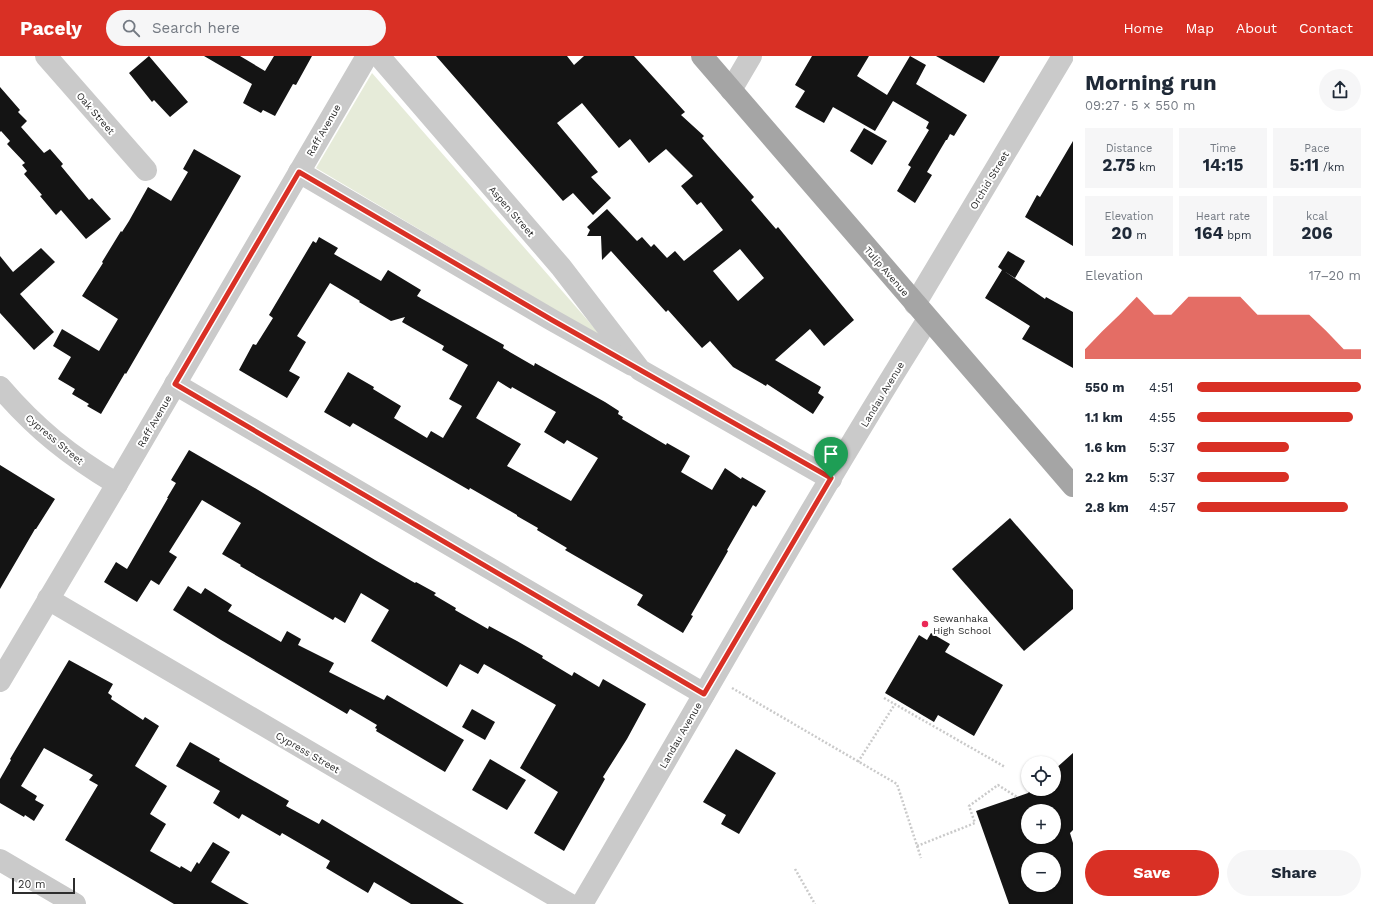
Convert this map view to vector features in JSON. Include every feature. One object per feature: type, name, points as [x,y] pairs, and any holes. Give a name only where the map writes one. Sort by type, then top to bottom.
[{"type":"main road","name":"Tulip Avenue","points":[[702,56],[1073,486]]},
{"type":"street","name":"Oak Street","points":[[46,56],[146,170]]},
{"type":"street","name":"Raff Avenue","points":[[0,681],[367,56]]},
{"type":"street","name":"Aspen Street","points":[[379,56],[560,268],[640,370]]},
{"type":"street","points":[[731,90],[752,56]]},
{"type":"street","name":"Orchid Street","points":[[922,312],[1063,56]]},
{"type":"street","name":"Aspen Street","points":[[299,172],[545,316],[831,478]]},
{"type":"street","name":"Landau Avenue","points":[[582,904],[888,382],[922,312]]},
{"type":"street","points":[[175,384],[709,686]]},
{"type":"street","name":"Cypress Street","points":[[0,387],[42,431],[68,452],[117,484]]},
{"type":"street","name":"Cypress Street","points":[[48,599],[569,904]]},
{"type":"street","points":[[0,860],[75,904]]},
{"type":"path","points":[[709,686],[858,762],[897,784],[921,858]]},
{"type":"path","points":[[884,698],[1005,767]]},
{"type":"path","points":[[858,762],[895,704]]},
{"type":"path","points":[[917,846],[975,823],[969,806],[998,785],[1018,797]]},
{"type":"path","points":[[795,869],[815,904]]},
{"type":"green space","points":[[372,73],[604,339],[316,168]]},
{"type":"building","points":[[149,56],[188,102],[170,117],[154,100],[152,102],[129,73]]},
{"type":"building","points":[[204,56],[240,56],[265,71],[274,56],[312,56],[296,85],[293,84],[275,116],[263,110],[261,113],[243,103],[252,84]]},
{"type":"building","points":[[436,56],[567,56],[574,65],[584,56],[634,56],[685,112],[681,115],[704,136],[702,138],[754,197],[751,200],[776,229],[778,227],[854,320],[824,346],[810,329],[775,360],[821,387],[818,393],[824,397],[813,414],[767,384],[766,386],[733,367],[710,341],[702,348],[668,310],[666,312],[611,251],[602,260],[601,236],[587,236],[590,230],[587,227],[607,209],[637,241],[642,237],[651,247],[654,244],[667,258],[675,251],[684,261],[723,230],[701,202],[697,205],[681,186],[693,176],[666,149],[649,163],[630,139],[619,148],[582,103],[557,123],[598,172],[591,177],[611,198],[593,215],[573,193],[563,201]],"holes":[[[740,249],[764,278],[738,301],[713,271]]]},
{"type":"building","points":[[812,56],[869,56],[857,76],[887,95],[910,56],[926,65],[916,84],[967,115],[954,136],[950,134],[927,172],[932,175],[915,203],[897,191],[911,167],[908,165],[929,130],[926,128],[929,122],[893,101],[875,131],[833,107],[824,123],[795,107],[805,91],[795,85]]},
{"type":"building","points":[[936,56],[1000,56],[984,83]]},
{"type":"building","points":[[0,87],[20,110],[18,112],[27,121],[21,127],[44,153],[50,149],[63,164],[61,166],[89,200],[92,198],[111,219],[86,239],[61,210],[56,215],[40,196],[42,195],[24,174],[27,171],[22,165],[25,163],[7,144],[10,141],[1,131],[0,132]]},
{"type":"building","points":[[864,128],[887,141],[872,165],[850,151]]},
{"type":"building","points":[[1073,141],[1073,246],[1025,217],[1037,195],[1040,197]]},
{"type":"building","points":[[194,149],[241,176],[126,374],[125,373],[101,414],[87,406],[89,404],[72,394],[75,389],[58,379],[71,357],[53,346],[62,329],[99,351],[118,319],[82,296],[121,231],[122,232],[129,221],[148,187],[171,201],[188,172],[183,169]]},
{"type":"building","points":[[319,237],[338,248],[334,254],[381,281],[388,270],[421,290],[417,296],[504,345],[503,348],[534,366],[535,363],[605,402],[619,411],[618,414],[623,417],[622,419],[666,445],[667,443],[690,456],[681,472],[712,490],[725,468],[741,479],[742,477],[766,491],[756,507],[753,505],[691,615],[693,616],[683,633],[637,605],[643,595],[565,550],[567,548],[537,530],[538,528],[517,515],[470,488],[469,490],[353,423],[350,427],[324,412],[348,372],[374,387],[373,389],[401,406],[394,418],[427,438],[431,431],[443,438],[462,406],[449,399],[468,365],[442,350],[444,346],[402,322],[405,317],[391,321],[330,283],[297,336],[306,342],[289,371],[300,377],[287,398],[239,370],[253,344],[256,345],[273,318],[269,315],[313,241],[316,243]],"holes":[[[498,381],[511,389],[512,387],[556,412],[544,432],[564,444],[567,440],[598,458],[571,501],[507,466],[521,444],[476,418]]]},
{"type":"building","points":[[41,248],[55,262],[20,294],[54,332],[34,350],[0,313],[0,256],[13,272]]},
{"type":"building","points":[[1008,251],[1025,261],[1015,278],[1004,271],[1045,299],[1046,297],[1073,312],[1073,368],[1022,339],[1030,326],[985,298],[1002,270],[998,267]]},
{"type":"building","points":[[189,450],[375,560],[436,593],[434,595],[456,608],[455,610],[488,629],[489,626],[517,641],[543,656],[542,658],[572,676],[574,672],[599,687],[603,679],[646,704],[627,739],[603,777],[605,779],[564,851],[534,833],[558,792],[520,768],[556,705],[484,664],[478,674],[460,664],[447,687],[371,641],[389,610],[361,593],[345,623],[335,617],[333,620],[222,554],[241,523],[202,500],[169,552],[177,557],[159,585],[151,580],[137,602],[104,582],[116,562],[127,569],[176,483],[171,480]]},
{"type":"building","points":[[0,465],[55,499],[35,529],[0,589]]},
{"type":"building","points":[[1010,518],[1073,590],[1073,609],[1024,651],[952,569]]},
{"type":"building","points":[[188,586],[201,594],[205,588],[232,605],[228,611],[281,642],[287,631],[301,639],[298,645],[334,663],[329,672],[384,700],[387,695],[464,740],[445,772],[376,731],[377,729],[375,728],[377,725],[350,709],[347,714],[173,610]]},
{"type":"building","points":[[931,633],[950,644],[945,652],[1003,685],[974,736],[938,715],[934,722],[885,693],[919,635],[927,640]]},
{"type":"building","points":[[69,660],[113,684],[108,693],[112,696],[111,699],[143,720],[145,717],[159,726],[135,766],[167,786],[150,814],[166,824],[150,851],[180,868],[181,866],[191,872],[197,862],[199,864],[213,842],[230,852],[211,882],[249,904],[174,904],[65,840],[98,785],[89,780],[93,775],[44,748],[21,786],[37,796],[35,800],[44,805],[34,821],[0,803],[0,779],[11,760],[10,759]]},
{"type":"building","points":[[472,709],[495,722],[485,740],[462,727]]},
{"type":"building","points":[[190,742],[220,759],[219,761],[289,801],[286,806],[319,824],[322,819],[464,904],[411,904],[374,882],[368,893],[326,868],[330,861],[282,833],[280,836],[242,814],[239,819],[213,803],[220,791],[176,766]]},
{"type":"building","points":[[736,749],[776,773],[739,834],[721,824],[726,815],[703,802]]},
{"type":"building","points":[[1073,753],[1073,830],[1070,833],[1073,843],[1073,904],[1009,904],[976,811],[1021,795],[1061,796],[1061,764]]},
{"type":"building","points":[[490,759],[526,780],[507,810],[472,790]]},
{"type":"place","name":"Sewanhaka High School","points":[[925,624]]},
{"type":"route","points":[[299,172],[552,320],[831,478],[704,694],[175,384],[299,172]]}]
